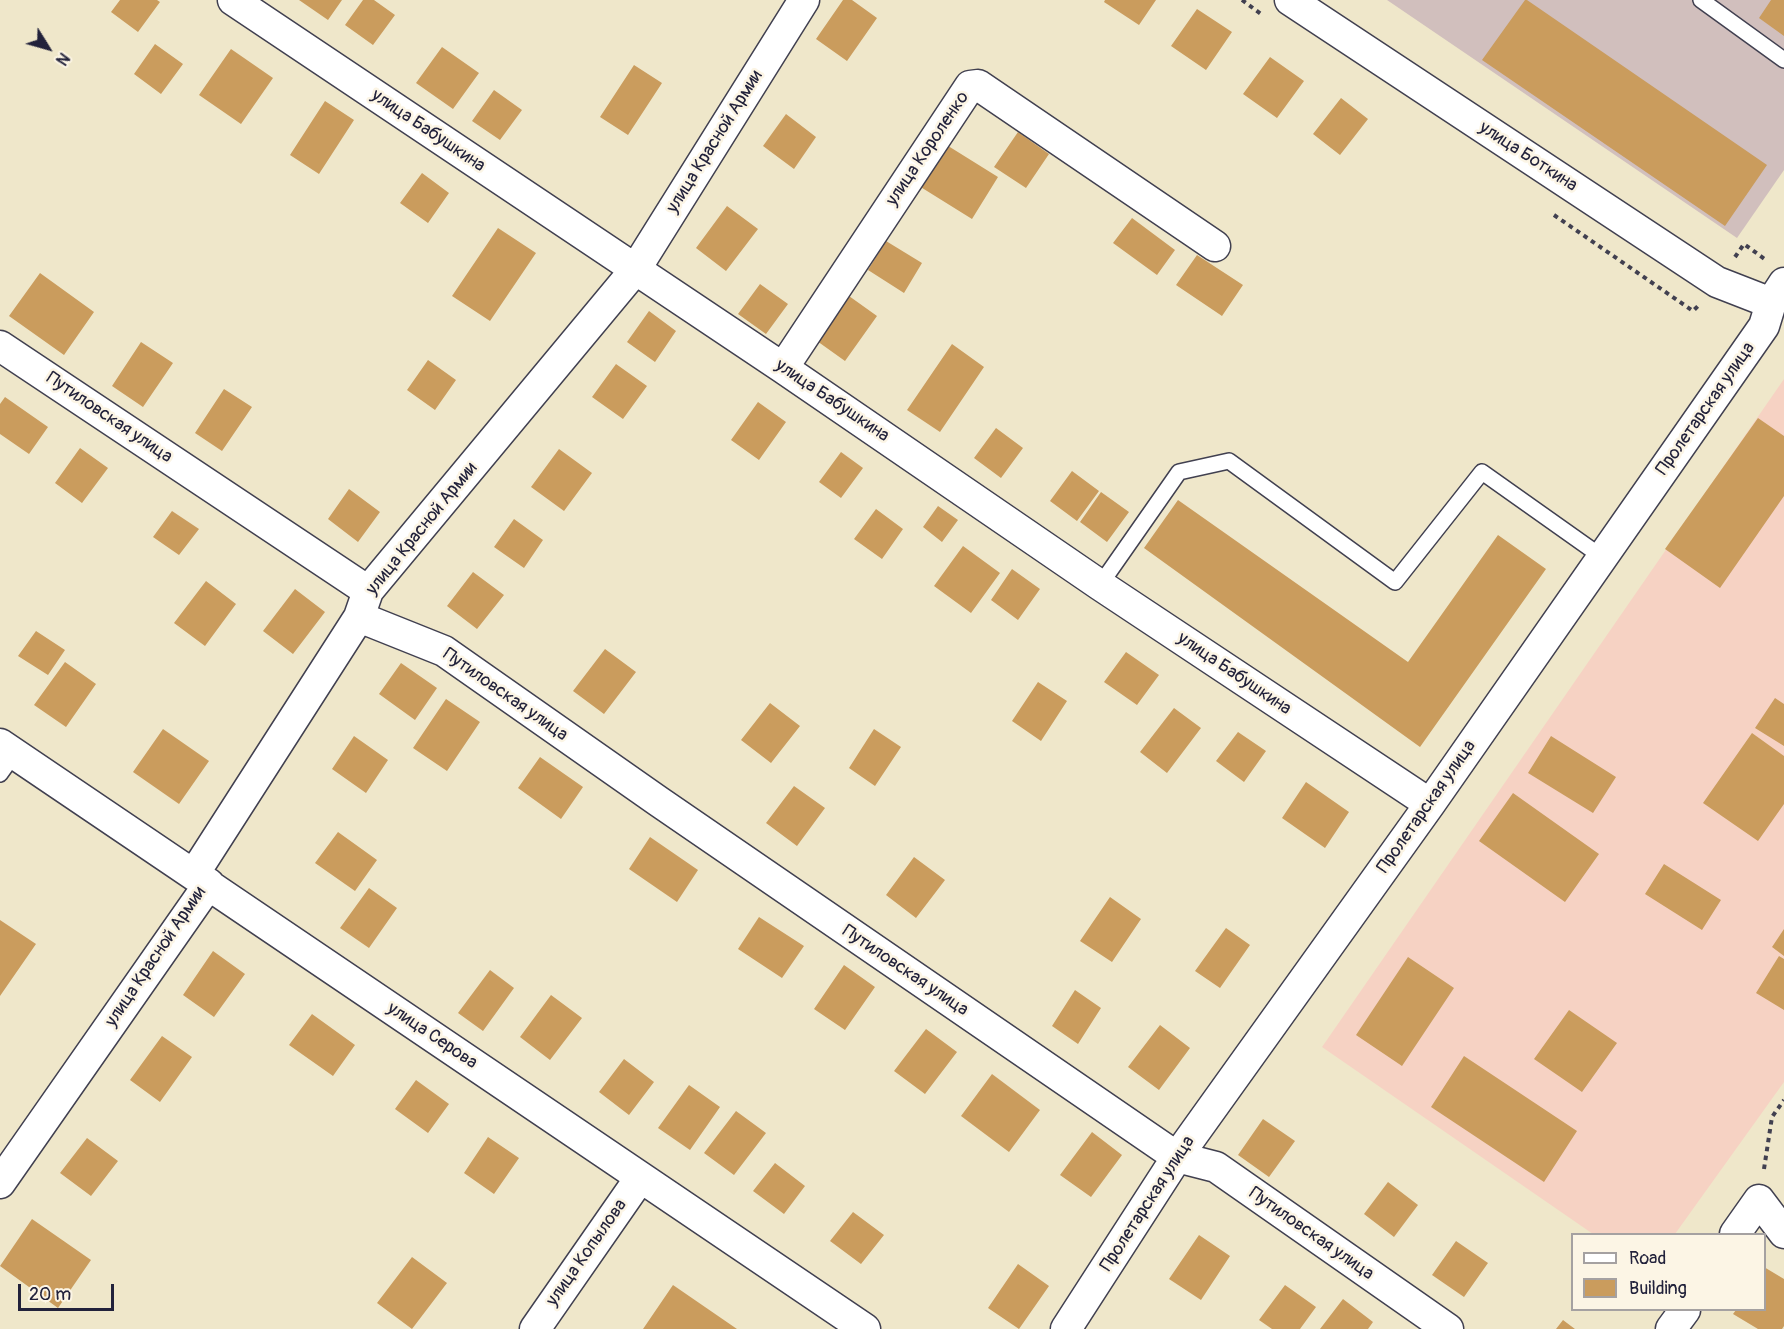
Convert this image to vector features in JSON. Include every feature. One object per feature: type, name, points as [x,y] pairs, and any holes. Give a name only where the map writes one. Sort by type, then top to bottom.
[{"type":"street","name":"улица Бабушкина","points":[[233,0],[783,368],[1100,585],[1430,804]]},
{"type":"street","name":"улица Красной Армии","points":[[0,1183],[201,879],[364,604],[635,270],[804,0]]},
{"type":"street","name":"улица Боткина","points":[[1290,0],[1717,282],[1777,293]]},
{"type":"street","name":"улица Короленко","points":[[783,368],[970,86],[978,85],[1215,246]]},
{"type":"street","name":"Пролетарская улица","points":[[1066,1329],[1177,1157],[1430,804],[1764,326],[1777,293]]},
{"type":"street","name":"Путиловская улица","points":[[0,346],[364,604],[444,651],[658,801],[1177,1157],[1216,1167],[1448,1329]]},
{"type":"street","name":"улица Серова","points":[[5,757],[201,879],[864,1329]]},
{"type":"street","name":"улица Копылова","points":[[534,1329],[640,1178]]},
{"type":"street","points":[[1736,1233],[1759,1200],[1784,1233]]},
{"type":"street","points":[[1671,1329],[1683,1311]]},
{"type":"lane","points":[[1701,0],[1784,60]]},
{"type":"lane","points":[[1100,585],[1179,472],[1229,461],[1395,582],[1482,472],[1602,557]]},
{"type":"path","points":[[1759,1200],[1772,1117],[1784,1100]]},
{"type":"shaded area","points":[[1387,0],[1784,0],[1784,170],[1737,238]]},
{"type":"shaded area","points":[[1784,379],[1784,1082],[1676,1233],[1592,1233],[1322,1047]]},
{"type":"building","points":[[120,0],[157,0],[160,2],[138,32],[111,12]]},
{"type":"building","points":[[299,0],[342,0],[328,20]]},
{"type":"building","points":[[363,0],[374,0],[395,15],[373,45],[345,25]]},
{"type":"building","points":[[843,0],[852,0],[877,18],[847,61],[816,39]]},
{"type":"building","points":[[1105,0],[1156,0],[1139,25],[1104,2]]},
{"type":"building","points":[[1525,0],[1767,165],[1725,226],[1482,60]]},
{"type":"building","points":[[1771,0],[1784,0],[1784,36],[1759,18]]},
{"type":"building","points":[[1197,9],[1232,32],[1206,70],[1171,46]]},
{"type":"building","points":[[155,44],[183,64],[161,94],[134,74]]},
{"type":"building","points":[[442,47],[479,73],[453,109],[416,83]]},
{"type":"building","points":[[231,49],[273,78],[241,124],[199,95]]},
{"type":"building","points":[[1270,57],[1304,81],[1277,118],[1243,94]]},
{"type":"building","points":[[634,65],[662,83],[628,135],[600,117]]},
{"type":"building","points":[[494,90],[522,110],[500,140],[472,121]]},
{"type":"building","points":[[1341,98],[1368,119],[1340,155],[1313,134]]},
{"type":"building","points":[[325,101],[354,120],[319,174],[290,155]]},
{"type":"building","points":[[786,114],[816,137],[794,169],[763,146]]},
{"type":"building","points":[[1018,132],[1049,154],[1026,188],[994,167]]},
{"type":"building","points":[[945,144],[998,177],[972,219],[919,186]]},
{"type":"building","points":[[422,173],[449,193],[428,223],[400,203]]},
{"type":"building","points":[[727,206],[758,229],[726,271],[696,248]]},
{"type":"building","points":[[1132,218],[1175,250],[1157,275],[1113,243]]},
{"type":"building","points":[[498,228],[536,253],[490,321],[452,296]]},
{"type":"building","points":[[886,241],[922,263],[904,293],[868,270]]},
{"type":"building","points":[[1197,255],[1243,285],[1222,316],[1176,285]]},
{"type":"building","points":[[40,273],[94,312],[64,355],[9,316]]},
{"type":"building","points":[[760,284],[788,304],[766,334],[738,314]]},
{"type":"building","points":[[849,296],[877,316],[845,361],[817,341]]},
{"type":"building","points":[[649,311],[676,331],[655,362],[627,342]]},
{"type":"building","points":[[141,342],[173,363],[143,407],[112,386]]},
{"type":"building","points":[[952,344],[984,367],[940,432],[907,410]]},
{"type":"building","points":[[428,360],[456,380],[435,410],[407,390]]},
{"type":"building","points":[[616,364],[647,386],[623,419],[592,397]]},
{"type":"building","points":[[224,389],[252,407],[222,451],[195,433]]},
{"type":"building","points":[[5,397],[48,427],[29,454],[0,434],[0,404]]},
{"type":"building","points":[[758,402],[786,422],[759,460],[731,440]]},
{"type":"building","points":[[1758,418],[1784,436],[1784,496],[1720,588],[1665,549]]},
{"type":"building","points":[[996,428],[1023,448],[1001,478],[974,458]]},
{"type":"building","points":[[80,448],[108,468],[82,503],[55,483]]},
{"type":"building","points":[[559,449],[592,473],[564,511],[531,487]]},
{"type":"building","points":[[841,452],[863,468],[841,498],[819,482]]},
{"type":"building","points":[[1072,471],[1099,491],[1077,521],[1050,501]]},
{"type":"building","points":[[349,489],[380,512],[358,542],[328,519]]},
{"type":"building","points":[[1101,492],[1129,512],[1107,542],[1080,522]]},
{"type":"building","points":[[1178,500],[1408,662],[1498,535],[1546,569],[1420,747],[1144,548]]},
{"type":"building","points":[[938,506],[958,520],[942,542],[923,527]]},
{"type":"building","points":[[876,509],[903,529],[882,559],[854,539]]},
{"type":"building","points":[[172,511],[199,529],[179,555],[153,537]]},
{"type":"building","points":[[514,519],[543,540],[524,568],[494,547]]},
{"type":"building","points":[[963,546],[1000,573],[971,613],[934,586]]},
{"type":"building","points":[[1012,569],[1040,589],[1018,620],[991,600]]},
{"type":"building","points":[[473,572],[504,595],[477,629],[447,606]]},
{"type":"building","points":[[206,581],[236,604],[205,646],[174,623]]},
{"type":"building","points":[[295,589],[325,612],[293,654],[263,631]]},
{"type":"building","points":[[36,631],[65,650],[48,675],[18,656]]},
{"type":"building","points":[[605,649],[636,672],[604,714],[573,691]]},
{"type":"building","points":[[1126,652],[1159,675],[1137,705],[1104,682]]},
{"type":"building","points":[[65,662],[96,684],[66,727],[34,705]]},
{"type":"building","points":[[401,663],[437,688],[415,720],[379,694]]},
{"type":"building","points":[[1038,682],[1067,701],[1041,741],[1012,721]]},
{"type":"building","points":[[1775,698],[1784,704],[1784,746],[1755,728]]},
{"type":"building","points":[[446,699],[480,722],[447,771],[413,748]]},
{"type":"building","points":[[770,703],[800,726],[771,763],[741,740]]},
{"type":"building","points":[[1174,708],[1201,728],[1167,773],[1140,752]]},
{"type":"building","points":[[163,729],[209,761],[179,804],[133,772]]},
{"type":"building","points":[[874,729],[901,747],[875,786],[849,768]]},
{"type":"building","points":[[1238,732],[1266,751],[1244,782],[1216,761]]},
{"type":"building","points":[[1752,733],[1784,756],[1784,804],[1758,841],[1703,803]]},
{"type":"building","points":[[354,736],[388,760],[366,793],[332,769]]},
{"type":"building","points":[[1551,736],[1616,777],[1593,813],[1528,773]]},
{"type":"building","points":[[540,757],[583,787],[561,819],[518,788]]},
{"type":"building","points":[[1306,782],[1349,812],[1325,848],[1282,818]]},
{"type":"building","points":[[794,786],[825,808],[797,846],[766,823]]},
{"type":"building","points":[[1513,793],[1599,854],[1565,902],[1479,841]]},
{"type":"building","points":[[338,832],[377,860],[355,891],[315,863]]},
{"type":"building","points":[[650,837],[698,870],[677,902],[629,869]]},
{"type":"building","points":[[914,857],[945,880],[916,918],[886,895]]},
{"type":"building","points":[[1664,864],[1721,900],[1702,930],[1645,894]]},
{"type":"building","points":[[369,888],[397,908],[369,948],[340,928]]},
{"type":"building","points":[[1110,897],[1141,919],[1112,962],[1080,941]]},
{"type":"building","points":[[759,917],[804,946],[782,978],[738,949]]},
{"type":"building","points":[[0,920],[36,944],[0,996]]},
{"type":"building","points":[[1226,928],[1250,945],[1220,988],[1195,971]]},
{"type":"building","points":[[1784,929],[1784,956],[1772,947]]},
{"type":"building","points":[[213,951],[245,974],[214,1017],[183,995]]},
{"type":"building","points":[[1779,956],[1784,959],[1784,1010],[1756,993]]},
{"type":"building","points":[[1408,957],[1454,988],[1402,1066],[1356,1035]]},
{"type":"building","points":[[844,965],[875,987],[845,1030],[814,1009]]},
{"type":"building","points":[[490,970],[514,988],[483,1031],[458,1013]]},
{"type":"building","points":[[1075,990],[1101,1008],[1078,1044],[1052,1026]]},
{"type":"building","points":[[551,995],[582,1018],[550,1060],[520,1037]]},
{"type":"building","points":[[1569,1010],[1617,1043],[1582,1092],[1534,1059]]},
{"type":"building","points":[[312,1014],[355,1045],[333,1076],[289,1045]]},
{"type":"building","points":[[1160,1025],[1190,1048],[1159,1090],[1128,1067]]},
{"type":"building","points":[[926,1029],[957,1052],[925,1094],[894,1071]]},
{"type":"building","points":[[162,1036],[192,1057],[160,1102],[130,1080]]},
{"type":"building","points":[[1464,1056],[1577,1131],[1544,1182],[1431,1107]]},
{"type":"building","points":[[624,1059],[654,1082],[629,1115],[599,1092]]},
{"type":"building","points":[[992,1074],[1040,1110],[1009,1152],[961,1116]]},
{"type":"building","points":[[416,1080],[449,1104],[428,1133],[395,1109]]},
{"type":"building","points":[[689,1085],[720,1107],[690,1150],[658,1128]]},
{"type":"building","points":[[736,1111],[766,1133],[734,1175],[704,1153]]},
{"type":"building","points":[[1263,1119],[1295,1141],[1269,1177],[1238,1155]]},
{"type":"building","points":[[1092,1132],[1122,1155],[1091,1197],[1060,1175]]},
{"type":"building","points":[[488,1137],[519,1158],[494,1194],[464,1173]]},
{"type":"building","points":[[87,1138],[118,1161],[91,1196],[60,1173]]},
{"type":"building","points":[[775,1163],[805,1186],[784,1214],[753,1191]]},
{"type":"building","points":[[1388,1182],[1418,1205],[1394,1237],[1364,1214]]},
{"type":"building","points":[[853,1212],[884,1235],[861,1264],[830,1241]]},
{"type":"building","points":[[32,1219],[91,1260],[58,1308],[0,1266]]},
{"type":"building","points":[[1199,1235],[1230,1256],[1201,1300],[1169,1279]]},
{"type":"building","points":[[1456,1241],[1488,1263],[1464,1297],[1432,1275]]},
{"type":"building","points":[[412,1257],[447,1283],[412,1329],[377,1303]]},
{"type":"building","points":[[1018,1264],[1049,1286],[1019,1329],[988,1308]]},
{"type":"building","points":[[1766,1268],[1784,1279],[1784,1326],[1782,1329],[1758,1329],[1733,1314],[1735,1311],[1766,1311]]},
{"type":"building","points":[[673,1285],[737,1329],[643,1329]]},
{"type":"building","points":[[1285,1285],[1316,1307],[1300,1329],[1272,1329],[1259,1320]]},
{"type":"building","points":[[1343,1299],[1373,1322],[1368,1329],[1320,1329]]},
{"type":"building","points":[[1563,1320],[1575,1329],[1556,1329]]}]
